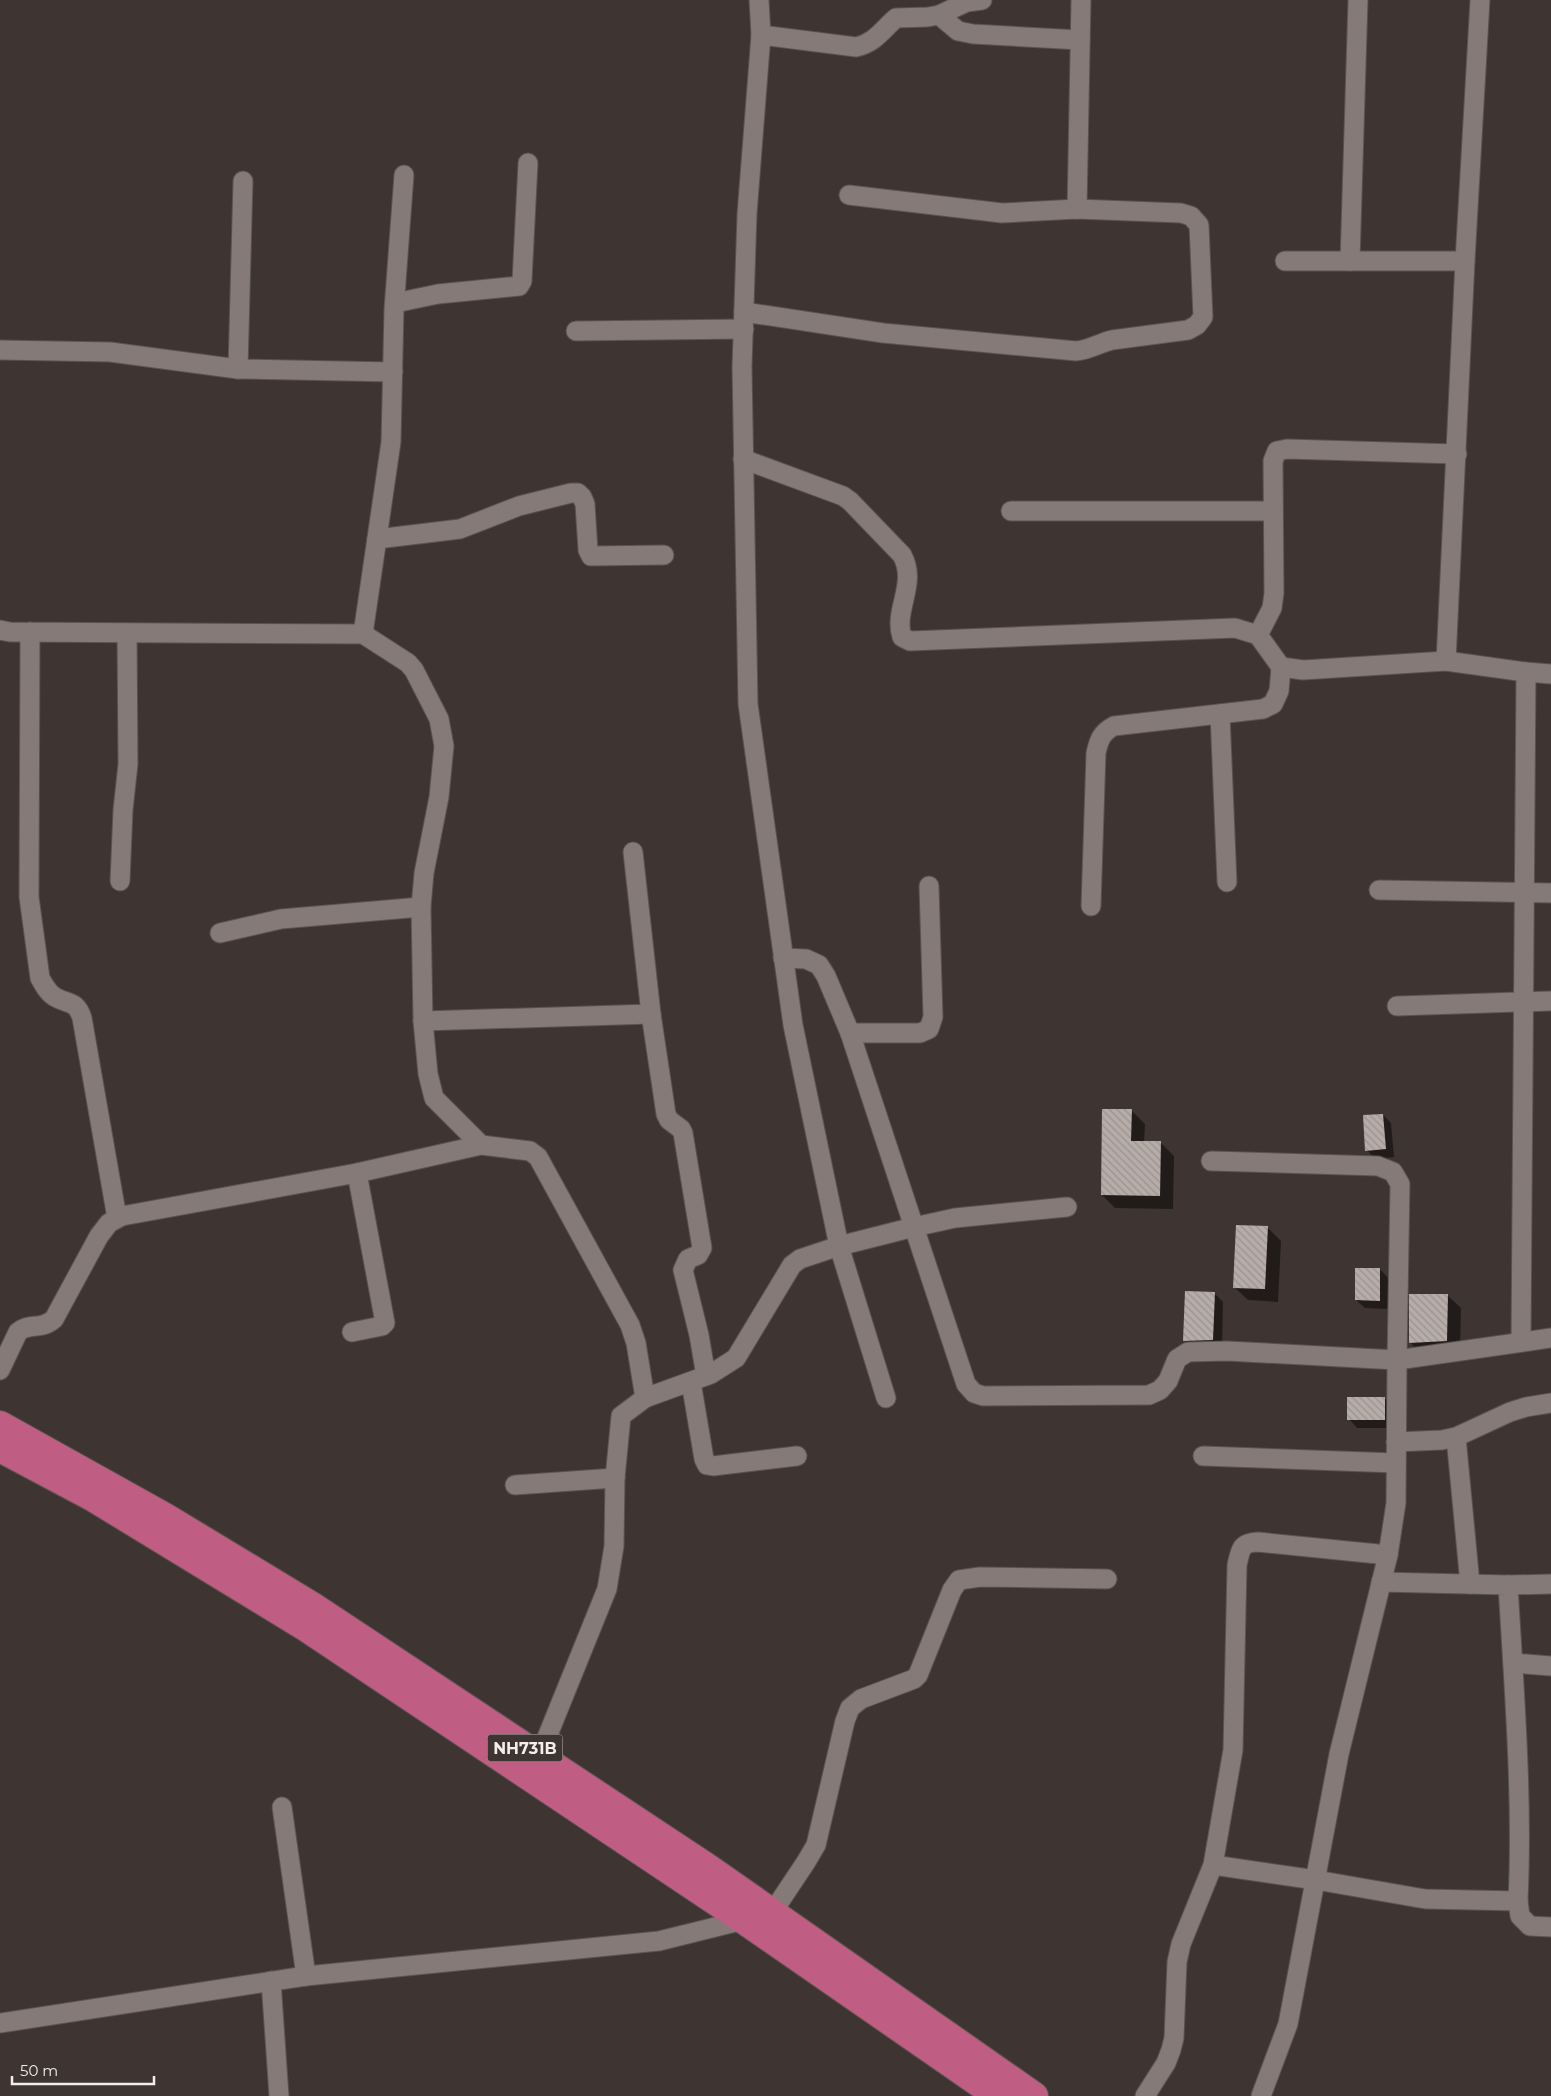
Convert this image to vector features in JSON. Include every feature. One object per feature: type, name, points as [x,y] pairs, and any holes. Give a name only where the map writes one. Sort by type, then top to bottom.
[{"type":"highway","name":"NH731B","points":[[0,1425],[166,1517],[312,1606],[708,1868],[772,1913],[946,2048],[998,2096]]},
{"type":"highway","name":"NH731B","points":[[0,1448],[102,1503],[307,1628],[744,1920],[946,2048],[1034,2096]]},
{"type":"street","points":[[759,0],[761,35],[747,214],[742,367],[748,704],[793,1025],[839,1246],[886,1398]]},
{"type":"street","points":[[761,35],[856,47],[867,45],[879,36],[896,18],[928,18],[940,15],[967,2],[982,0]]},
{"type":"street","points":[[1077,210],[1081,0]]},
{"type":"street","points":[[1350,261],[1358,0]]},
{"type":"street","points":[[1446,661],[1480,0]]},
{"type":"street","points":[[940,15],[958,31],[973,34],[1080,40]]},
{"type":"street","points":[[395,303],[445,293],[518,286],[522,281],[528,163]]},
{"type":"street","points":[[363,634],[391,442],[395,303],[404,175]]},
{"type":"street","points":[[238,369],[243,181]]},
{"type":"street","points":[[576,331],[744,321],[1088,350],[1100,342],[1188,330],[1197,325],[1203,317],[1199,225],[1192,216],[1182,213],[1077,210],[1002,212],[849,195]]},
{"type":"street","points":[[1285,261],[1466,262]]},
{"type":"street","points":[[0,350],[110,352],[238,369],[393,372]]},
{"type":"street","points":[[1258,635],[1272,608],[1274,594],[1273,461],[1277,452],[1287,449],[1457,454]]},
{"type":"street","points":[[743,459],[843,496],[902,555],[907,565],[908,580],[899,629],[902,637],[910,641],[1235,628],[1258,635],[1281,667],[1279,691],[1273,704],[1263,709],[1114,726],[1104,731],[1099,739],[1096,753],[1091,906]]},
{"type":"street","points":[[377,539],[460,529],[519,506],[571,493],[578,493],[584,504],[588,550],[591,556],[664,555]]},
{"type":"street","points":[[1011,511],[1273,511]]},
{"type":"street","points":[[0,630],[30,632],[363,634],[414,670],[439,719],[444,746],[439,797],[424,873],[421,907],[423,1021],[428,1074],[434,1098],[481,1145]]},
{"type":"street","points":[[30,632],[29,897],[40,978],[55,997],[72,1003],[79,1009],[82,1018],[117,1218]]},
{"type":"street","points":[[120,881],[122,817],[128,764],[127,633]]},
{"type":"street","points":[[1281,667],[1303,670],[1446,661],[1551,674]]},
{"type":"street","points":[[1521,1342],[1526,672]]},
{"type":"street","points":[[1220,714],[1227,882]]},
{"type":"street","points":[[633,852],[651,1014],[666,1114],[669,1120],[683,1133],[701,1252],[688,1259],[683,1270],[699,1335],[698,1379],[704,1460],[707,1465],[713,1466],[798,1456]]},
{"type":"street","points":[[850,1033],[920,1033],[929,1029],[933,1017],[929,886]]},
{"type":"street","points":[[1379,890],[1551,894]]},
{"type":"street","points":[[220,934],[280,920],[421,907]]},
{"type":"street","points":[[783,958],[806,959],[819,965],[826,976],[850,1033],[966,1384],[974,1393],[983,1396],[1149,1395],[1160,1390],[1168,1381],[1177,1359],[1188,1352],[1397,1360],[1551,1338]]},
{"type":"street","points":[[1397,1006],[1551,1001]]},
{"type":"street","points":[[423,1021],[651,1014]]},
{"type":"street","points":[[0,1370],[18,1332],[23,1328],[42,1327],[54,1319],[99,1236],[109,1223],[117,1218],[357,1173],[481,1145],[530,1151],[538,1157],[630,1325],[636,1343],[645,1398]]},
{"type":"street","points":[[1211,1161],[1378,1166],[1393,1172],[1400,1184],[1396,1503],[1388,1555],[1339,1754],[1288,2024],[1261,2096]]},
{"type":"street","points":[[352,1332],[382,1326],[385,1322],[357,1173]]},
{"type":"street","points":[[539,1757],[607,1589],[614,1546],[614,1478],[621,1416],[645,1398],[698,1379],[736,1358],[792,1265],[800,1259],[839,1246],[955,1218],[1067,1207]]},
{"type":"street","points":[[1396,1442],[1442,1440],[1456,1437],[1526,1406],[1551,1403]]},
{"type":"street","points":[[1456,1437],[1470,1584]]},
{"type":"street","points":[[1203,1456],[1396,1463]]},
{"type":"street","points":[[515,1485],[614,1478]]},
{"type":"street","points":[[1145,2096],[1166,2063],[1171,2050],[1174,2038],[1177,1962],[1181,1944],[1214,1865],[1232,1750],[1237,1565],[1241,1548],[1247,1542],[1258,1542],[1388,1555]]},
{"type":"street","points":[[0,2023],[306,1976],[659,1941],[772,1913],[816,1845],[844,1721],[850,1708],[861,1699],[918,1675],[923,1668],[952,1590],[959,1580],[980,1577],[1107,1579]]},
{"type":"street","points":[[1381,1582],[1508,1585],[1551,1584]]},
{"type":"street","points":[[1508,1585],[1518,1768],[1520,1860],[1518,1902],[1520,1916],[1530,1926],[1551,1927]]},
{"type":"street","points":[[1513,1663],[1551,1666]]},
{"type":"street","points":[[282,1807],[306,1976]]},
{"type":"street","points":[[1214,1865],[1425,1899],[1518,1902]]},
{"type":"street","points":[[271,1981],[279,2096]]},
{"type":"building","points":[[1102,1109],[1132,1109],[1131,1141],[1161,1141],[1160,1196],[1101,1195]]},
{"type":"building","points":[[1383,1114],[1386,1149],[1365,1151],[1363,1115]]},
{"type":"building","points":[[1236,1225],[1268,1226],[1265,1289],[1233,1288]]},
{"type":"building","points":[[1355,1268],[1380,1268],[1380,1301],[1355,1300]]},
{"type":"building","points":[[1185,1291],[1215,1292],[1213,1340],[1183,1341]]},
{"type":"building","points":[[1409,1294],[1448,1294],[1447,1341],[1409,1343]]},
{"type":"building","points":[[1347,1397],[1385,1397],[1385,1420],[1347,1420]]}]
